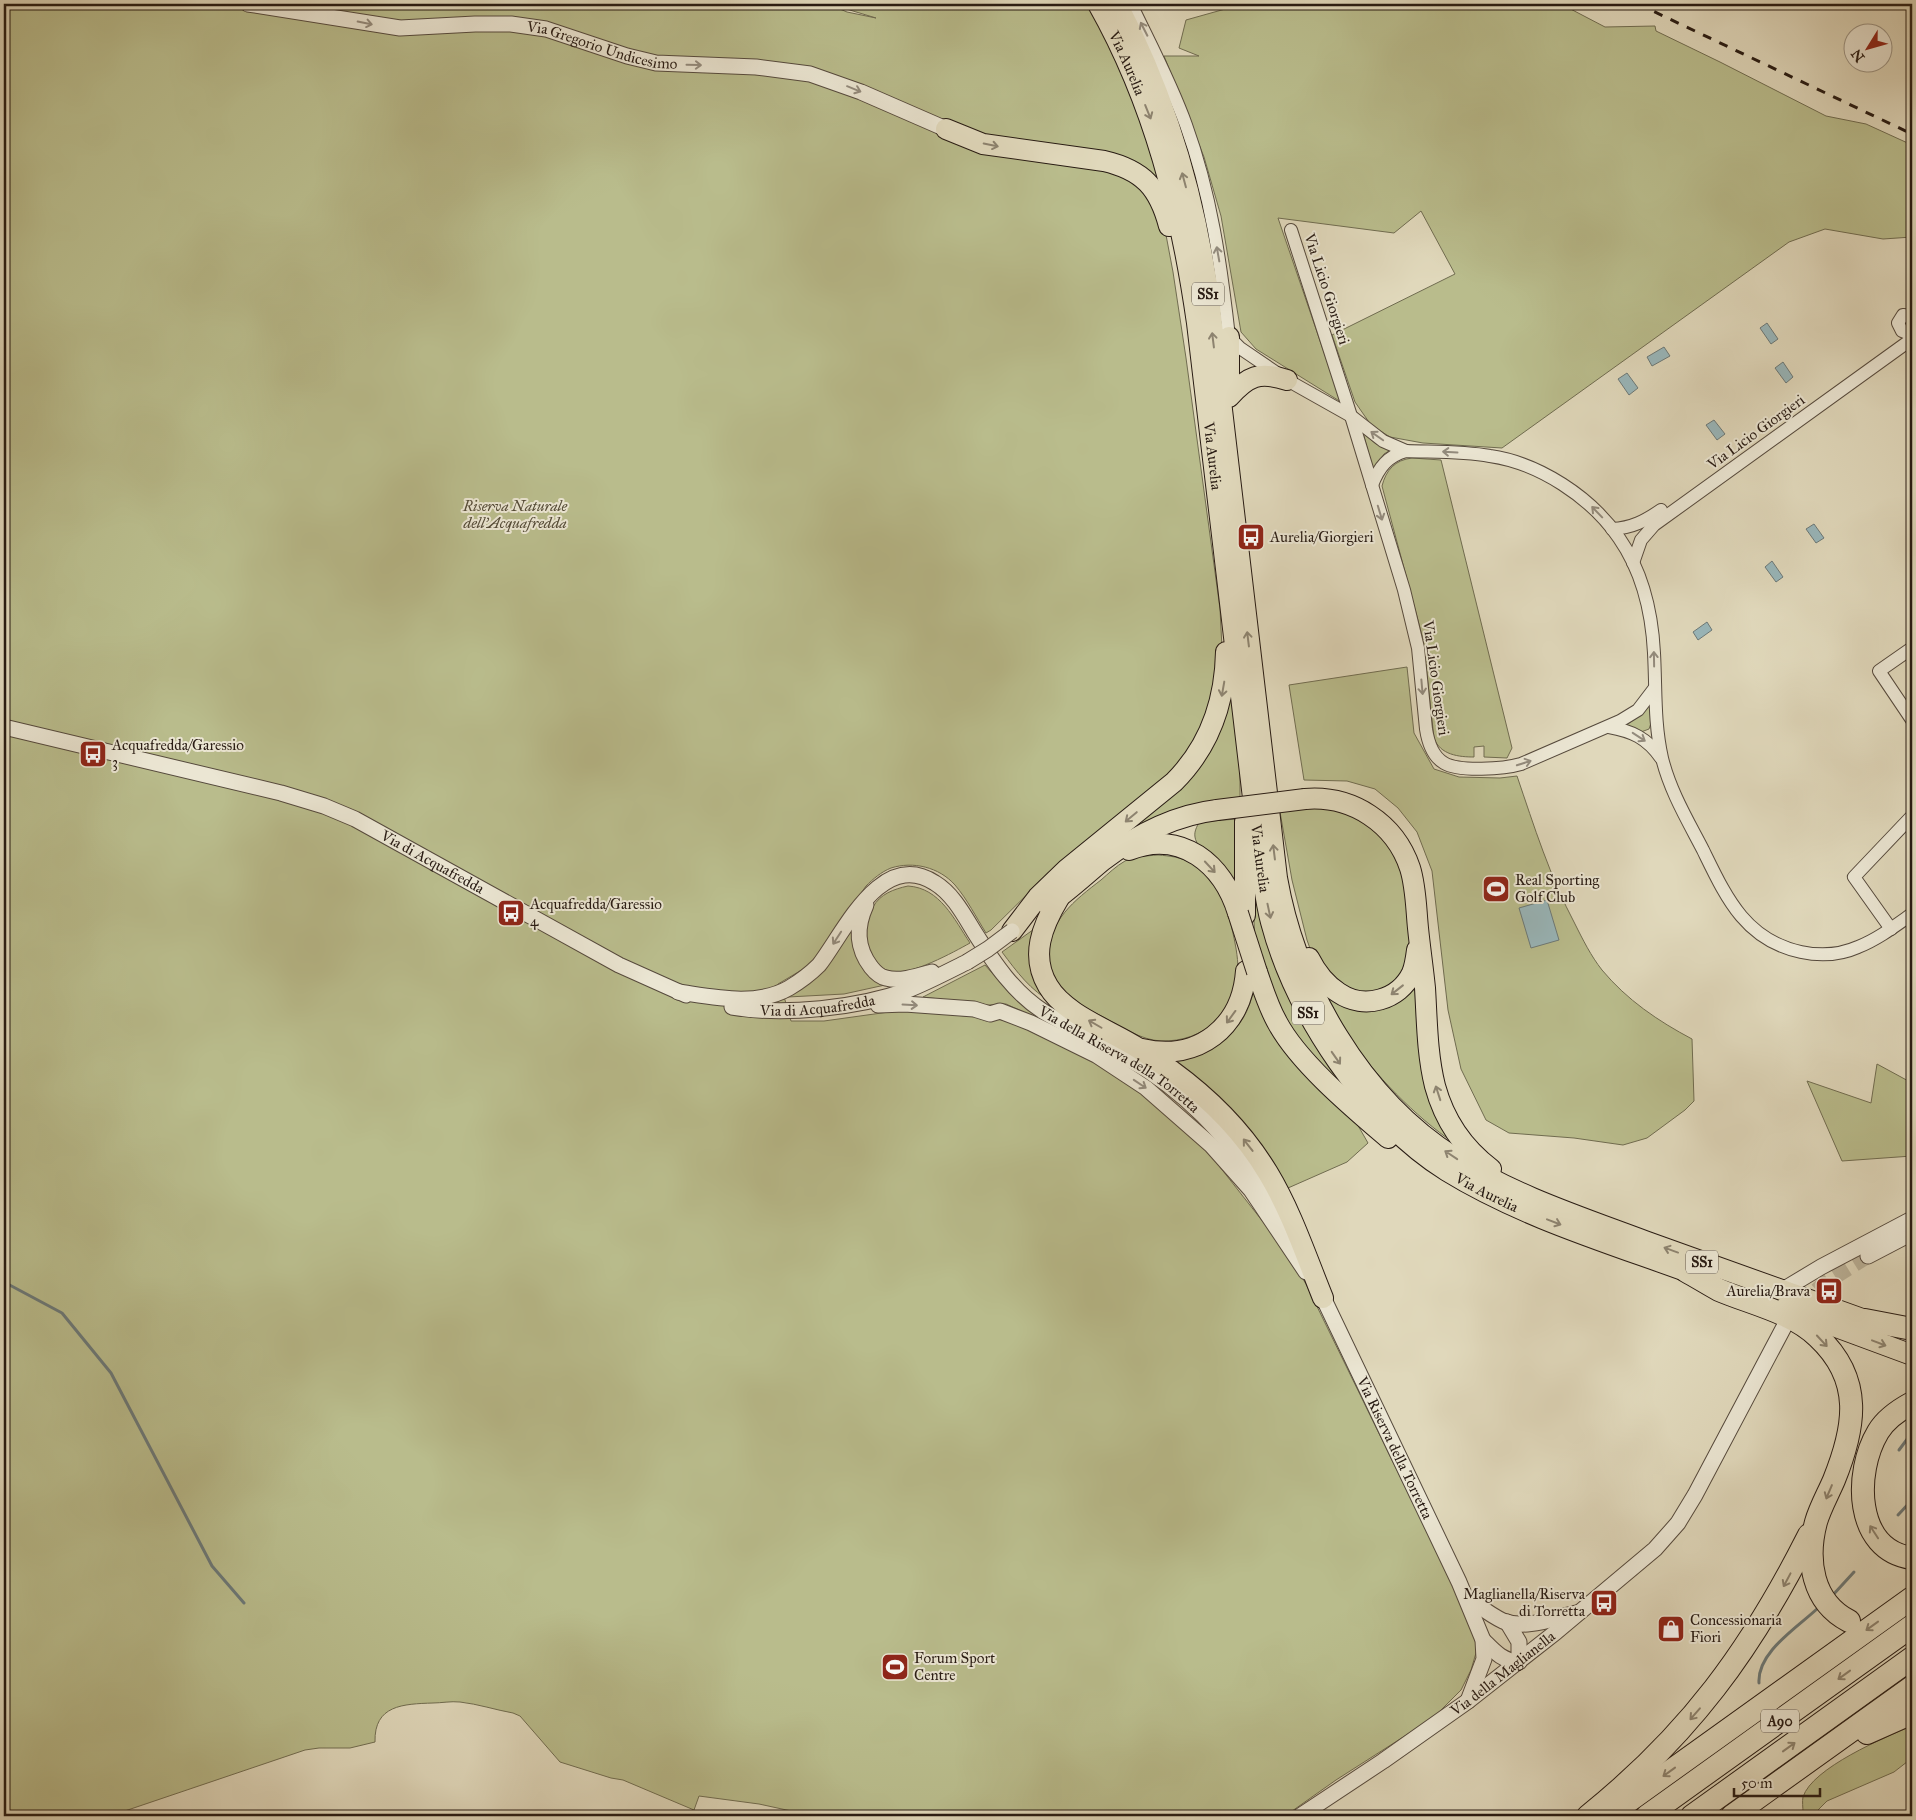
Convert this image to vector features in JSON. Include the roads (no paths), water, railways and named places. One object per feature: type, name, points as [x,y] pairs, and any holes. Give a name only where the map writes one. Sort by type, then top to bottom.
[{"type":"highway","name":"Via Aurelia","points":[[1098,4],[1133,74],[1151,121],[1165,163],[1188,263],[1197,323],[1261,866],[1271,923],[1289,974],[1319,1032],[1355,1085],[1374,1107],[1405,1138],[1445,1169],[1509,1203],[1588,1235],[1912,1355]]},
{"type":"highway","name":"Via Aurelia","points":[[1118,4],[1148,68],[1168,124],[1196,222],[1209,299],[1243,597],[1281,900],[1293,943],[1322,1008],[1350,1053],[1380,1092],[1421,1134],[1453,1158],[1500,1184],[1541,1201],[1781,1291],[1912,1337]]},
{"type":"highway","points":[[946,129],[983,144],[1116,164],[1132,171],[1146,181],[1159,198],[1168,224],[1189,341],[1205,396]]},
{"type":"highway","points":[[1229,337],[1229,397],[1243,531],[1243,597]]},
{"type":"highway","points":[[1229,397],[1243,382],[1254,377],[1265,375],[1287,380]]},
{"type":"highway","points":[[1012,931],[1038,897],[1066,869],[1174,782],[1190,765],[1203,744],[1220,706],[1226,666],[1227,640],[1221,535]]},
{"type":"highway","points":[[1246,741],[1242,914],[1251,971],[1272,1013],[1288,1040],[1313,1068],[1365,1118],[1408,1154],[1446,1180],[1472,1192],[1509,1203]]},
{"type":"highway","points":[[1012,931],[1059,898],[1102,862],[1158,826],[1211,811],[1305,799],[1334,800],[1355,806],[1377,820],[1390,832],[1404,854],[1412,874],[1422,955],[1432,1070],[1441,1103],[1454,1131],[1474,1156],[1541,1201]]},
{"type":"highway","points":[[1192,852],[1190,834],[1194,818],[1211,811]]},
{"type":"highway","points":[[1102,862],[1132,849],[1155,843],[1174,845],[1192,852],[1211,867],[1221,879],[1242,914]]},
{"type":"highway","points":[[1059,898],[1048,917],[1038,951],[1040,968],[1045,981],[1054,995],[1066,1006],[1138,1048],[1190,1085],[1232,1126],[1261,1161],[1284,1204],[1323,1298]]},
{"type":"highway","points":[[1281,900],[1308,956],[1322,978],[1338,993],[1356,1000],[1382,1000],[1402,987],[1413,969],[1418,931]]},
{"type":"highway","points":[[1138,1048],[1175,1052],[1194,1047],[1212,1037],[1229,1021],[1243,994],[1251,971]]},
{"type":"highway","points":[[1588,1816],[1655,1758],[1707,1701],[1745,1648],[1773,1604],[1817,1521],[1841,1463],[1850,1435],[1852,1405],[1849,1388],[1839,1365],[1822,1341],[1804,1326],[1783,1315],[1717,1289],[1686,1271]]},
{"type":"highway","points":[[1865,1320],[1912,1329]]},
{"type":"highway","points":[[1912,1403],[1892,1416],[1878,1431],[1867,1456],[1862,1489],[1867,1520],[1875,1535],[1894,1552],[1912,1558]]},
{"type":"highway","points":[[1817,1521],[1811,1551],[1814,1582],[1823,1598],[1842,1617]]},
{"type":"highway","points":[[1607,1816],[1912,1598]]},
{"type":"highway","name":"A90","points":[[1647,1816],[1912,1626]]},
{"type":"highway","name":"A90","points":[[1692,1816],[1912,1658]]},
{"type":"highway","points":[[1732,1816],[1912,1687]]},
{"type":"highway","points":[[1747,1816],[1857,1739],[1882,1725],[1912,1713]]},
{"type":"street","name":"Via Gregorio Undicesimo","points":[[248,4],[400,28],[511,24],[546,29],[626,56],[656,63],[791,70],[817,75],[836,82],[946,129]]},
{"type":"street","name":"Via Aurelia","points":[[1131,4],[1172,87],[1201,174],[1218,256],[1229,337]]},
{"type":"street","name":"Via Licio Giorgieri","points":[[1291,230],[1351,416],[1410,612],[1420,662],[1426,730],[1431,747],[1439,759],[1456,767],[1506,768],[1534,760],[1609,727],[1638,710],[1654,688]]},
{"type":"street","name":"Via Licio Giorgieri","points":[[1633,563],[1638,546],[1644,536],[1670,509],[1866,368],[1909,334],[1898,323],[1900,318],[1906,315],[1912,316]]},
{"type":"street","points":[[1229,337],[1240,348],[1287,380],[1351,416],[1380,439],[1406,451],[1476,454],[1514,462],[1544,475],[1576,493],[1612,528],[1633,563],[1650,615],[1654,655],[1656,718],[1662,760],[1672,789],[1714,872],[1736,910],[1752,929],[1761,936],[1796,951],[1817,955],[1828,954],[1859,947],[1891,929],[1912,914]]},
{"type":"street","points":[[1372,485],[1383,464],[1393,456],[1406,451]]},
{"type":"street","name":"Via Licio Giorgieri","points":[[1612,528],[1629,527],[1670,509]]},
{"type":"street","points":[[1912,648],[1879,671],[1912,720]]},
{"type":"street","name":"Via di Acquafredda","points":[[4,727],[282,792],[324,806],[380,832],[626,968],[678,992],[736,1008],[798,1010],[826,1008],[891,995],[934,980],[988,949],[1012,931]]},
{"type":"street","points":[[1609,727],[1639,736],[1651,746],[1662,760]]},
{"type":"street","points":[[1891,929],[1854,877],[1912,816]]},
{"type":"street","name":"Via della Riserva della Torretta","points":[[879,888],[891,880],[905,876],[924,877],[936,883],[951,897],[1003,974],[1030,1003],[1148,1071],[1193,1106],[1231,1146],[1259,1182],[1323,1298]]},
{"type":"street","points":[[678,992],[723,998],[745,998],[768,996],[788,989],[818,965],[866,898],[879,888]]},
{"type":"street","points":[[879,888],[865,906],[858,934],[862,953],[878,974],[886,978],[907,978],[967,962]]},
{"type":"street","points":[[826,1008],[905,1004],[974,1010],[990,1014],[1000,1011],[1031,1023],[1096,1055],[1146,1088],[1211,1145],[1257,1198],[1323,1298]]},
{"type":"street","points":[[1781,1291],[1912,1220]]},
{"type":"street","points":[[1868,1256],[1912,1233]]},
{"type":"street","name":"Via Riserva della Torretta","points":[[1323,1298],[1466,1598],[1483,1640]]},
{"type":"street","name":"Via della Maglianella","points":[[1300,1816],[1402,1748],[1468,1701],[1645,1558],[1683,1516],[1786,1325]]},
{"type":"street","points":[[1466,1598],[1507,1622],[1528,1624],[1580,1612]]},
{"type":"street","points":[[1483,1640],[1501,1658],[1509,1662],[1518,1662],[1519,1642],[1507,1622]]},
{"type":"street","points":[[1468,1701],[1484,1660],[1483,1640]]},
{"type":"water","points":[[1767,323],[1778,339],[1771,344],[1760,328]]},
{"type":"water","points":[[1664,347],[1670,356],[1652,366],[1647,357]]},
{"type":"water","points":[[1783,362],[1793,377],[1786,383],[1775,368]]},
{"type":"water","points":[[1627,373],[1638,388],[1629,395],[1618,379]]},
{"type":"water","points":[[1714,420],[1725,434],[1717,440],[1706,425]]},
{"type":"water","points":[[1814,524],[1824,538],[1816,543],[1806,529]]},
{"type":"water","points":[[1772,561],[1783,577],[1776,582],[1765,567]]},
{"type":"water","points":[[1707,622],[1712,630],[1698,640],[1693,632]]},
{"type":"water","points":[[1547,900],[1559,940],[1531,948],[1519,908]]},
{"type":"water","points":[[1187,1812],[1187,1816],[1144,1816],[1144,1813]]},
{"type":"waterway","points":[[4,1282],[62,1313],[111,1373],[212,1566],[244,1603]]},
{"type":"waterway","points":[[1899,1450],[1912,1434]]},
{"type":"waterway","points":[[1898,1515],[1912,1500]]},
{"type":"waterway","points":[[1832,1596],[1854,1572]]},
{"type":"waterway","points":[[1759,1683],[1760,1672],[1772,1651],[1780,1641],[1818,1608]]},
{"type":"tunnel","points":[[1800,1306],[1822,1285],[1868,1256]]},
{"type":"railway","points":[[1638,4],[1912,134]]},
{"type":"place","name":"Aurelia/Giorgieri","points":[[1251,537]]},
{"type":"place","name":"Acquafredda/Garessio 3","points":[[93,754]]},
{"type":"place","name":"Real Sporting Golf Club","points":[[1496,889]]},
{"type":"place","name":"Acquafredda/Garessio 4","points":[[511,913]]},
{"type":"place","name":"Aurelia/Brava","points":[[1829,1291]]},
{"type":"place","name":"Maglianella/Riserva di Torretta","points":[[1604,1603]]},
{"type":"place","name":"Concessionaria Fiori","points":[[1671,1629]]},
{"type":"place","name":"Forum Sport Centre","points":[[895,1667]]},
{"type":"park label","name":"Riserva Naturale dell'Acquafredda","points":[[515,514]]}]
